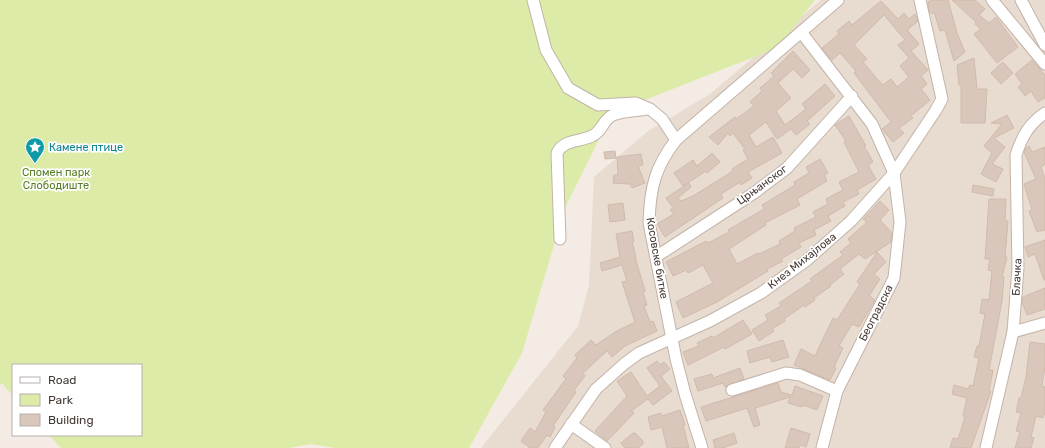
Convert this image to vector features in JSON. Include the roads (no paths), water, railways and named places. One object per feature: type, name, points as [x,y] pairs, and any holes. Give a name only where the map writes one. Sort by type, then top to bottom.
[{"type":"street","points":[[533,0],[546,50],[568,88],[598,105],[636,103],[650,109],[662,119],[676,140]]},
{"type":"street","name":"Косовске битке","points":[[702,448],[684,394],[650,222],[650,200],[654,175],[664,156],[676,140],[838,0]]},
{"type":"street","name":"Кнез Михајлова","points":[[555,448],[596,389],[624,364],[639,353],[710,321],[760,293],[807,260],[851,221],[894,173],[942,99],[920,0]]},
{"type":"street","points":[[992,0],[1045,64]]},
{"type":"street","points":[[1021,0],[1045,45]]},
{"type":"street","name":"Београдска","points":[[801,32],[852,96],[872,124],[894,173],[900,222],[894,278],[838,391],[822,448]]},
{"type":"street","name":"Црњанског","points":[[657,256],[754,193],[787,168],[852,96]]},
{"type":"street","points":[[560,239],[557,153],[560,148],[570,142],[592,136],[598,132],[606,118],[615,114],[650,109]]},
{"type":"street","name":"Блачка","points":[[986,448],[1013,332],[1018,268],[1016,155],[1021,139],[1033,121],[1045,113]]},
{"type":"street","points":[[1013,332],[1045,323]]},
{"type":"street","points":[[732,390],[786,373],[800,376],[838,391]]},
{"type":"street","points":[[571,424],[605,448]]},
{"type":"place","name":"Камене птице","points":[[35,164]]},
{"type":"park label","name":"Спомен парк Слободиште","points":[[56,178]]}]
